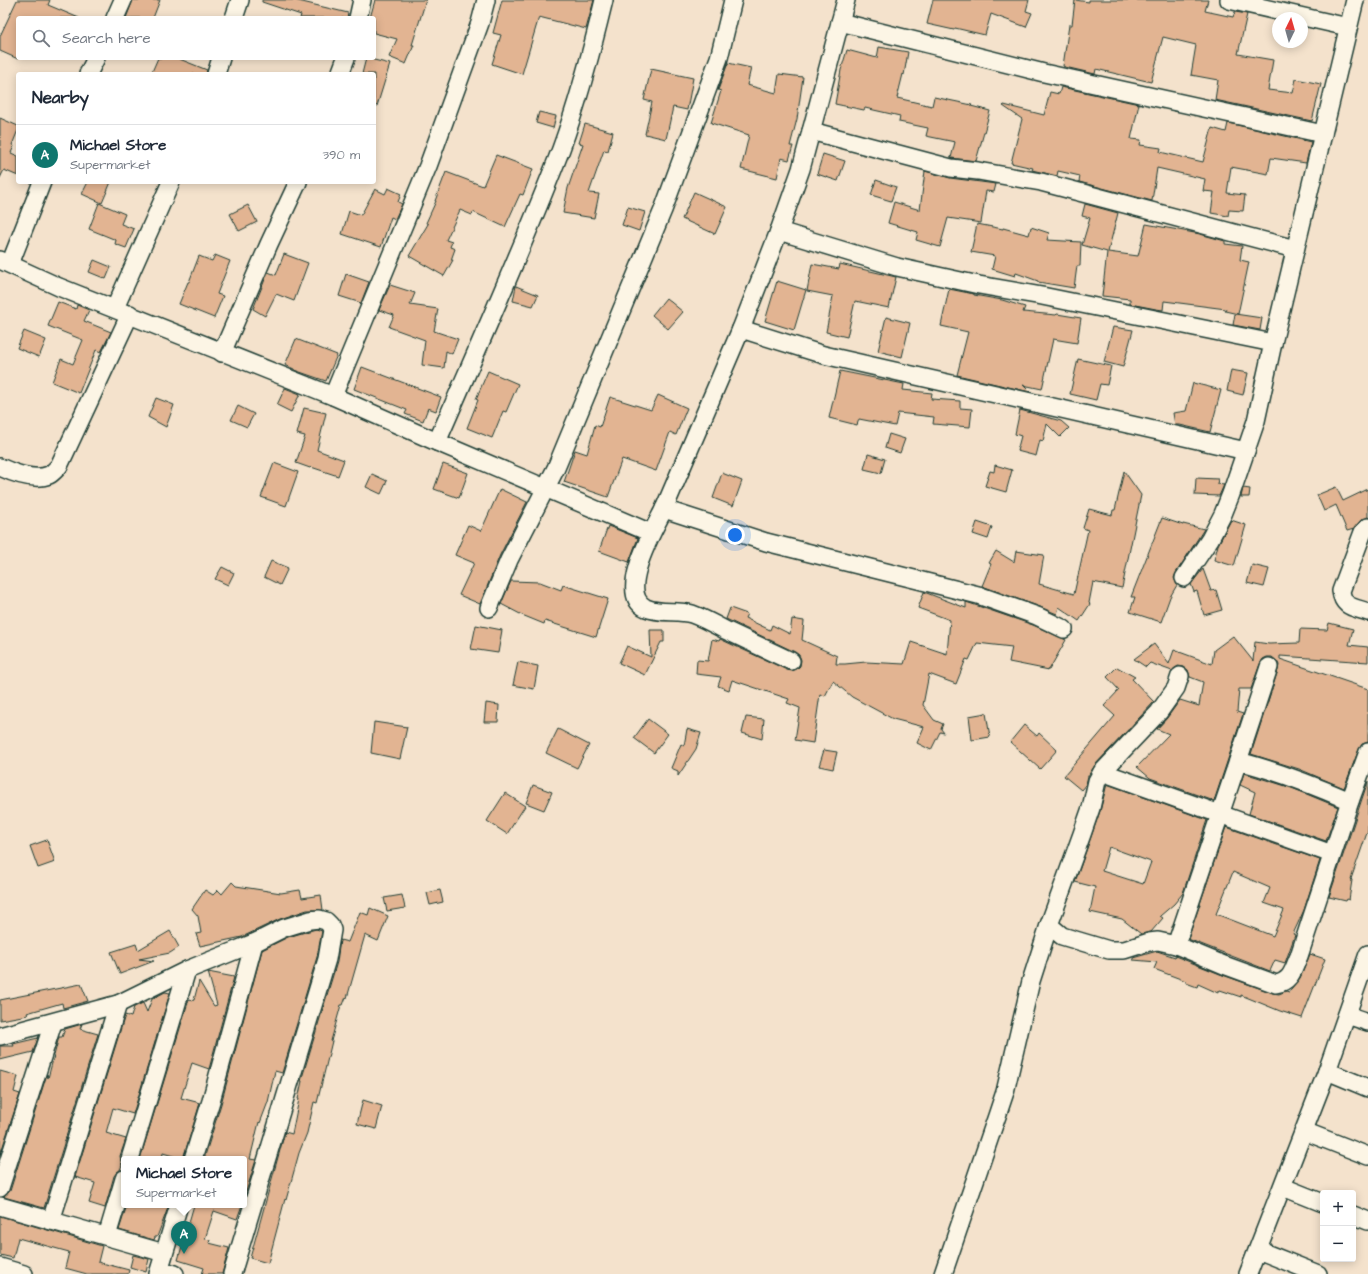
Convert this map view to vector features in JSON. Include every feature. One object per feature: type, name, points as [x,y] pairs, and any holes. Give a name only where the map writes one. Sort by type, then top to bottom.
[{"type":"street","points":[[116,16],[124,0]]},
{"type":"street","points":[[235,16],[240,0]]},
{"type":"street","points":[[358,16],[362,0]]},
{"type":"street","points":[[333,396],[428,166],[477,30],[486,0]]},
{"type":"street","points":[[437,442],[561,148],[586,74],[604,0]]},
{"type":"street","points":[[489,608],[509,560],[547,488],[663,210],[719,58],[733,0]]},
{"type":"street","points":[[791,661],[691,614],[646,608],[638,603],[634,590],[638,566],[651,533],[664,509],[741,329],[779,231],[801,169],[846,0]]},
{"type":"street","points":[[1229,0],[1348,27]]},
{"type":"street","points":[[1184,578],[1210,539],[1223,514],[1256,420],[1295,249],[1355,0]]},
{"type":"street","points":[[840,22],[1044,73],[1323,134]]},
{"type":"street","points":[[89,72],[95,60]]},
{"type":"street","points":[[217,72],[220,60]]},
{"type":"street","points":[[341,72],[345,60]]},
{"type":"street","points":[[811,131],[951,168],[1041,182],[1295,249]]},
{"type":"street","points":[[41,184],[5,262],[59,287],[333,396],[651,533]]},
{"type":"street","points":[[0,467],[20,475],[44,476],[50,474],[59,466],[122,311],[170,184]]},
{"type":"street","points":[[222,353],[268,244],[297,184]]},
{"type":"street","points":[[779,231],[912,270],[979,285],[1042,296],[1273,343]]},
{"type":"street","points":[[741,329],[824,354],[1246,451]]},
{"type":"street","points":[[664,509],[766,542],[978,595],[1037,616],[1064,629]]},
{"type":"street","points":[[1368,527],[1363,532],[1363,544],[1341,591],[1342,600],[1347,604],[1368,612]]},
{"type":"street","points":[[1176,945],[1269,667]]},
{"type":"street","points":[[943,1274],[997,1116],[1031,981],[1049,926],[1078,848],[1098,781],[1102,772],[1159,712],[1176,688],[1180,676]]},
{"type":"street","points":[[1049,926],[1062,936],[1109,950],[1124,950],[1149,942],[1158,941],[1176,945],[1276,984],[1283,983],[1290,977],[1299,956],[1332,854],[1368,752]]},
{"type":"street","points":[[1238,762],[1268,769],[1350,801]]},
{"type":"street","points":[[1102,772],[1332,854]]},
{"type":"street","points":[[0,1036],[53,1023],[118,1004],[187,970],[254,943],[284,928],[310,920],[320,919],[326,921],[330,925],[332,930],[327,958],[232,1274]]},
{"type":"street","points":[[194,1156],[211,1100],[254,943]]},
{"type":"street","points":[[1248,1274],[1327,1071],[1368,954]]},
{"type":"street","points":[[131,1156],[187,970]]},
{"type":"street","points":[[51,1221],[118,1004]]},
{"type":"street","points":[[1347,1015],[1368,1022]]},
{"type":"street","points":[[0,1188],[53,1023]]},
{"type":"street","points":[[1327,1071],[1368,1088]]},
{"type":"street","points":[[1304,1131],[1368,1156]]},
{"type":"street","points":[[1283,1187],[1320,1202]]},
{"type":"street","points":[[107,1236],[121,1189]]},
{"type":"street","points":[[0,1206],[164,1253]]},
{"type":"street","points":[[164,1273],[164,1253],[178,1208]]},
{"type":"street","points":[[1356,1216],[1368,1221]]},
{"type":"street","points":[[1258,1250],[1318,1274]]},
{"type":"street","points":[[0,1267],[24,1274]]},
{"type":"building","points":[[17,0],[50,0],[48,5],[74,16],[16,16],[16,58],[0,51],[0,36]]},
{"type":"building","points":[[133,0],[160,0],[154,16],[127,16]]},
{"type":"building","points":[[262,0],[294,0],[348,13],[347,16],[301,16],[262,2]]},
{"type":"building","points":[[375,0],[426,0],[412,45],[414,45],[406,64],[389,57],[397,39],[376,34],[376,16],[371,16]]},
{"type":"building","points":[[502,0],[594,0],[586,29],[539,17],[522,74],[492,64],[501,35],[493,33]]},
{"type":"building","points":[[933,0],[1029,0],[1026,11],[1032,13],[1026,27],[991,14],[985,35],[955,28],[954,30],[927,24]]},
{"type":"building","points":[[1075,0],[1089,2],[1089,0],[1208,0],[1205,11],[1233,17],[1235,12],[1247,14],[1238,54],[1273,60],[1268,90],[1293,93],[1296,79],[1321,84],[1312,121],[1215,100],[1218,80],[1191,75],[1196,45],[1163,37],[1151,82],[1096,69],[1095,74],[1063,66],[1069,25],[1072,25]]},
{"type":"building","points":[[879,47],[908,52],[904,75],[903,74],[897,98],[932,106],[934,97],[972,105],[971,106],[990,111],[976,161],[951,158],[955,142],[926,136],[928,128],[899,122],[900,116],[865,108],[864,110],[835,104],[841,70],[847,50],[877,58]]},
{"type":"building","points":[[157,60],[182,60],[207,70],[206,72],[152,72]]},
{"type":"building","points":[[366,60],[374,60],[390,64],[377,106],[376,72],[362,72]]},
{"type":"building","points":[[728,63],[751,68],[747,85],[776,93],[779,74],[803,77],[797,119],[790,146],[793,146],[789,160],[781,158],[777,178],[741,169],[749,135],[711,123],[721,91],[718,90]]},
{"type":"building","points":[[651,69],[693,78],[687,110],[673,107],[666,139],[645,134],[652,102],[644,100]]},
{"type":"building","points":[[1061,87],[1139,104],[1131,139],[1141,140],[1140,145],[1161,148],[1160,152],[1203,162],[1212,128],[1226,132],[1228,123],[1311,142],[1306,163],[1271,158],[1268,174],[1231,167],[1227,193],[1245,195],[1243,211],[1229,210],[1228,216],[1211,213],[1214,192],[1203,191],[1205,179],[1157,168],[1152,201],[1079,182],[1080,176],[1058,171],[1057,176],[1011,163],[1022,119],[1003,106],[1044,115],[1050,92],[1059,94]]},
{"type":"building","points":[[539,112],[556,116],[553,128],[536,123]]},
{"type":"building","points":[[0,118],[16,125],[16,135],[11,153],[16,155],[16,175],[4,170],[0,178]]},
{"type":"building","points":[[585,124],[613,132],[608,151],[604,150],[589,193],[599,194],[594,218],[563,213],[568,188],[583,144],[579,143]]},
{"type":"building","points":[[823,154],[845,161],[838,181],[817,174]]},
{"type":"building","points":[[496,155],[533,169],[523,195],[520,194],[505,227],[473,212],[472,215],[460,210],[446,240],[452,242],[450,247],[455,249],[451,260],[453,260],[444,276],[409,256],[428,224],[426,223],[436,201],[446,172],[483,186]]},
{"type":"building","points":[[925,171],[950,178],[996,184],[994,192],[986,191],[981,223],[948,218],[940,247],[916,240],[918,232],[888,223],[894,202],[920,210]]},
{"type":"building","points":[[876,180],[896,187],[891,201],[871,195]]},
{"type":"building","points":[[87,184],[110,184],[102,203],[82,194]]},
{"type":"building","points":[[388,188],[401,194],[398,202],[402,204],[395,219],[391,217],[381,247],[342,234],[349,211],[361,215],[375,189],[385,194]]},
{"type":"building","points":[[694,192],[727,207],[715,234],[682,219]]},
{"type":"building","points":[[99,203],[125,214],[121,224],[134,229],[126,248],[115,244],[116,240],[89,229]]},
{"type":"building","points":[[1085,204],[1118,213],[1108,252],[1138,256],[1146,224],[1200,234],[1225,241],[1225,244],[1242,246],[1240,260],[1249,262],[1238,314],[1225,311],[1226,309],[1164,301],[1163,310],[1130,304],[1130,299],[1102,296],[1107,252],[1082,245],[1090,218],[1082,216]]},
{"type":"building","points":[[248,205],[257,222],[239,231],[230,214]]},
{"type":"building","points":[[628,207],[645,212],[639,231],[622,225]]},
{"type":"building","points":[[977,224],[1003,228],[1029,235],[1031,227],[1049,233],[1047,240],[1081,242],[1080,266],[1077,266],[1074,288],[1038,282],[1016,273],[1015,276],[992,269],[995,256],[971,252]]},
{"type":"building","points":[[284,254],[308,263],[294,301],[276,294],[265,316],[253,309],[268,272],[276,275]]},
{"type":"building","points":[[215,255],[230,261],[217,294],[223,296],[214,318],[179,304],[199,256],[212,261]]},
{"type":"building","points":[[94,260],[111,267],[106,279],[89,272]]},
{"type":"building","points":[[812,264],[839,269],[840,264],[896,277],[889,308],[855,301],[847,337],[826,332],[833,296],[807,291]]},
{"type":"building","points":[[346,274],[369,282],[361,303],[339,296]]},
{"type":"building","points":[[777,281],[806,290],[794,330],[765,321]]},
{"type":"building","points":[[390,285],[415,293],[410,305],[438,309],[434,331],[458,339],[452,354],[446,351],[444,368],[422,365],[425,340],[389,327],[394,315],[379,310]]},
{"type":"building","points":[[516,286],[538,295],[533,306],[513,301]]},
{"type":"building","points":[[949,289],[1002,300],[1025,307],[1023,312],[1057,314],[1081,318],[1077,343],[1053,339],[1042,389],[1023,385],[1030,392],[957,375],[968,332],[941,326]]},
{"type":"building","points":[[666,298],[683,312],[668,329],[652,315]]},
{"type":"building","points":[[58,302],[76,309],[77,305],[89,310],[84,321],[111,332],[101,352],[96,350],[79,393],[52,382],[61,359],[73,364],[83,340],[48,326]]},
{"type":"building","points":[[1235,314],[1262,318],[1260,330],[1233,325]]},
{"type":"building","points":[[886,317],[910,323],[902,357],[878,351]]},
{"type":"building","points":[[1113,327],[1133,330],[1123,367],[1104,362]]},
{"type":"building","points":[[24,331],[46,340],[39,357],[17,348]]},
{"type":"building","points":[[296,339],[337,355],[326,381],[294,370],[285,365]]},
{"type":"building","points":[[1078,359],[1111,366],[1107,385],[1100,384],[1096,400],[1070,394]]},
{"type":"building","points":[[362,367],[441,397],[436,411],[428,408],[423,421],[405,414],[407,410],[354,389]]},
{"type":"building","points":[[1231,370],[1248,373],[1243,395],[1227,391]]},
{"type":"building","points":[[488,371],[518,384],[506,412],[503,411],[492,438],[467,428],[478,400],[476,399]]},
{"type":"building","points":[[840,371],[904,384],[903,390],[932,393],[931,399],[960,401],[960,408],[972,409],[970,427],[933,424],[934,417],[898,413],[895,426],[859,419],[857,425],[829,418]]},
{"type":"building","points":[[1193,383],[1221,390],[1210,432],[1175,425],[1173,413],[1186,411]]},
{"type":"building","points":[[285,388],[300,394],[291,412],[277,405]]},
{"type":"building","points":[[658,395],[687,408],[676,435],[670,432],[656,471],[622,459],[608,497],[564,482],[575,450],[587,454],[595,425],[600,427],[610,397],[651,410]]},
{"type":"building","points":[[156,398],[174,405],[166,427],[148,417]]},
{"type":"building","points":[[238,406],[254,414],[247,427],[231,420]]},
{"type":"building","points":[[304,408],[326,413],[317,450],[344,460],[338,476],[296,463],[305,436],[297,434]]},
{"type":"building","points":[[1020,410],[1061,421],[1069,428],[1060,437],[1047,424],[1043,441],[1040,440],[1036,456],[1017,451],[1021,436],[1015,434]]},
{"type":"building","points":[[889,434],[905,439],[900,453],[885,448]]},
{"type":"building","points":[[868,454],[885,459],[881,473],[864,469]]},
{"type":"building","points":[[274,463],[298,472],[286,506],[261,497]]},
{"type":"building","points":[[443,464],[468,473],[459,498],[434,489]]},
{"type":"building","points":[[995,465],[1012,470],[1006,492],[985,486],[990,471],[994,472]]},
{"type":"building","points":[[1124,471],[1141,495],[1122,588],[1093,582],[1090,604],[1079,621],[1059,607],[1057,614],[982,586],[991,564],[989,563],[996,551],[1014,562],[1016,551],[1044,555],[1039,584],[1074,594],[1088,530],[1083,528],[1089,509],[1112,515],[1113,510],[1115,510]]},
{"type":"building","points":[[722,473],[742,481],[733,506],[713,498]]},
{"type":"building","points":[[372,474],[387,481],[381,494],[366,487]]},
{"type":"building","points":[[1196,478],[1218,479],[1217,484],[1224,485],[1219,496],[1195,495]]},
{"type":"building","points":[[1336,487],[1343,501],[1368,489],[1368,517],[1361,520],[1354,529],[1347,531],[1336,505],[1324,511],[1317,495]]},
{"type":"building","points":[[1243,488],[1250,489],[1249,497],[1241,497]]},
{"type":"building","points":[[500,489],[527,502],[500,555],[480,604],[459,595],[474,563],[455,555],[468,525],[481,531]]},
{"type":"building","points":[[1162,518],[1183,525],[1204,529],[1176,573],[1174,578],[1177,585],[1170,597],[1161,622],[1130,612],[1135,597],[1131,597]]},
{"type":"building","points":[[1231,520],[1246,525],[1234,566],[1214,560],[1218,545]]},
{"type":"building","points":[[977,522],[992,527],[988,539],[973,534]]},
{"type":"building","points":[[608,526],[638,538],[629,562],[599,551]]},
{"type":"building","points":[[271,561],[288,568],[280,585],[264,577]]},
{"type":"building","points":[[1252,565],[1269,569],[1264,587],[1247,583]]},
{"type":"building","points":[[222,567],[234,573],[228,585],[215,579]]},
{"type":"building","points":[[1203,569],[1211,591],[1216,590],[1222,610],[1204,615],[1197,591],[1194,592],[1191,584]]},
{"type":"building","points":[[511,581],[540,582],[561,590],[563,585],[608,599],[596,637],[545,621],[544,624],[501,604]]},
{"type":"building","points":[[924,592],[966,608],[966,602],[975,605],[1033,625],[1066,640],[1049,670],[1009,662],[1012,647],[977,643],[969,660],[966,659],[956,684],[929,674],[923,705],[934,720],[943,724],[941,729],[944,733],[940,732],[931,750],[917,743],[924,727],[893,719],[852,697],[833,681],[825,696],[820,694],[813,743],[795,740],[800,708],[787,703],[789,699],[732,680],[729,690],[718,686],[721,677],[696,674],[697,660],[708,661],[712,639],[719,641],[720,639],[787,670],[792,671],[800,666],[801,660],[799,655],[795,652],[726,619],[730,608],[747,614],[745,618],[770,630],[772,625],[790,634],[792,619],[804,621],[802,640],[837,656],[836,664],[866,662],[904,664],[911,642],[947,654],[950,620],[918,608]]},
{"type":"building","points":[[1329,623],[1353,629],[1349,645],[1368,647],[1368,662],[1280,656],[1280,659],[1368,689],[1368,742],[1362,744],[1359,749],[1344,788],[1299,769],[1251,754],[1278,670],[1279,665],[1272,657],[1263,659],[1251,689],[1239,689],[1237,712],[1243,714],[1214,801],[1150,778],[1137,767],[1169,734],[1157,729],[1180,700],[1199,706],[1203,682],[1190,677],[1188,670],[1184,667],[1178,666],[1172,671],[1150,663],[1146,667],[1134,659],[1154,644],[1169,664],[1174,650],[1212,664],[1214,650],[1233,636],[1253,661],[1255,642],[1269,644],[1299,643],[1300,629],[1327,630]]},
{"type":"building","points":[[476,625],[502,630],[498,653],[471,649]]},
{"type":"building","points":[[650,630],[664,630],[664,642],[661,642],[645,675],[619,663],[627,646],[651,657]]},
{"type":"building","points":[[518,662],[538,666],[534,689],[513,685]]},
{"type":"building","points":[[1117,667],[1135,677],[1132,679],[1154,702],[1095,765],[1088,776],[1086,784],[1081,790],[1064,776],[1115,716],[1104,706],[1119,690],[1107,677]]},
{"type":"building","points":[[486,703],[499,705],[498,722],[484,722]]},
{"type":"building","points":[[986,713],[990,737],[972,740],[969,716]]},
{"type":"building","points":[[746,717],[764,719],[762,739],[742,733]]},
{"type":"building","points":[[648,719],[668,734],[654,753],[634,738]]},
{"type":"building","points":[[374,722],[407,727],[400,759],[371,753]]},
{"type":"building","points":[[1024,725],[1037,736],[1039,733],[1057,750],[1040,769],[1010,742]]},
{"type":"building","points":[[558,729],[589,745],[577,768],[546,753]]},
{"type":"building","points":[[687,729],[701,733],[696,749],[678,776],[678,771],[671,768],[681,744],[684,746]]},
{"type":"building","points":[[824,750],[837,752],[833,769],[819,766]]},
{"type":"building","points":[[1244,773],[1292,788],[1338,807],[1326,841],[1249,814],[1255,792],[1240,785]]},
{"type":"building","points":[[1368,781],[1368,830],[1351,879],[1349,900],[1347,899],[1346,901],[1329,897]]},
{"type":"building","points":[[1107,784],[1207,820],[1183,893],[1174,904],[1160,916],[1163,918],[1151,932],[1141,934],[1122,919],[1090,912],[1095,887],[1075,882],[1100,811]],"holes":[[[1109,847],[1151,862],[1143,884],[1102,871]]]},
{"type":"building","points":[[533,785],[552,792],[544,810],[526,803]]},
{"type":"building","points":[[505,793],[525,806],[507,834],[487,821]]},
{"type":"building","points":[[1226,827],[1320,860],[1304,910],[1293,934],[1295,935],[1285,963],[1275,960],[1270,971],[1188,939]],"holes":[[[1233,872],[1270,888],[1264,903],[1284,910],[1273,936],[1216,914]]]},
{"type":"building","points":[[47,840],[55,862],[38,868],[30,846]]},
{"type":"building","points":[[232,882],[236,886],[281,893],[300,890],[302,898],[321,895],[323,910],[307,910],[280,919],[242,937],[200,946],[196,934],[201,933],[198,916],[192,909],[205,890],[213,895],[218,890],[222,894]]},
{"type":"building","points":[[440,890],[443,902],[430,905],[427,893]]},
{"type":"building","points":[[402,895],[405,908],[387,911],[384,898]]},
{"type":"building","points":[[370,908],[388,916],[378,941],[365,935],[347,998],[346,997],[343,1005],[341,1005],[317,1103],[314,1102],[307,1133],[299,1153],[286,1200],[285,1199],[268,1263],[250,1258],[285,1132],[292,1134],[301,1081],[337,962],[340,940],[348,942],[360,912],[368,915]]},
{"type":"building","points":[[316,929],[322,931],[317,957],[282,1073],[275,1071],[268,1102],[260,1123],[259,1122],[250,1159],[256,1160],[247,1189],[247,1156],[205,1156],[221,1104],[262,950],[288,937]]},
{"type":"building","points":[[170,931],[179,947],[170,953],[139,959],[154,961],[120,974],[111,952],[136,944],[138,950]]},
{"type":"building","points":[[1157,951],[1175,956],[1220,974],[1279,994],[1286,991],[1289,992],[1300,978],[1310,954],[1325,959],[1302,1018],[1280,1011],[1241,995],[1241,997],[1220,990],[1218,993],[1198,984],[1197,987],[1186,983],[1186,981],[1154,969],[1157,962],[1133,960],[1133,958]]},
{"type":"building","points":[[208,972],[234,977],[209,1069],[192,1063],[181,1098],[200,1103],[184,1156],[173,1156],[163,1153],[162,1156],[141,1156],[189,999],[194,1000],[199,981],[214,1006],[217,1005]]},
{"type":"building","points":[[81,984],[88,1001],[63,1008],[62,1003],[27,1013],[28,1015],[0,1020],[0,1000]]},
{"type":"building","points":[[165,992],[170,993],[133,1114],[113,1108],[106,1133],[126,1139],[120,1156],[121,1168],[114,1176],[105,1208],[89,1203],[95,1183],[75,1177],[125,1015],[131,1017],[134,1007],[143,1003],[147,1012],[152,999]]},
{"type":"building","points":[[82,1024],[80,1029],[98,1034],[44,1208],[4,1197],[10,1191],[47,1074],[48,1078],[59,1037],[62,1037],[65,1029]]},
{"type":"building","points":[[38,1038],[33,1052],[0,1060],[0,1046],[14,1046],[13,1044]]},
{"type":"building","points":[[0,1071],[18,1076],[14,1092],[20,1094],[0,1155]]},
{"type":"building","points":[[363,1100],[382,1106],[376,1129],[357,1124]]},
{"type":"building","points":[[126,1208],[168,1208],[157,1237],[155,1237],[154,1240],[119,1230]]},
{"type":"building","points":[[193,1208],[241,1208],[237,1219],[214,1211],[205,1239],[210,1240],[209,1243],[229,1248],[222,1274],[202,1274],[204,1268],[178,1260]]},
{"type":"building","points":[[0,1216],[102,1246],[98,1262],[129,1270],[128,1274],[87,1274],[65,1268],[69,1252],[18,1238],[13,1258],[0,1255]]},
{"type":"building","points":[[133,1255],[149,1259],[146,1272],[130,1267]]},
{"type":"place","name":"Michael Store","points":[[184,1254]]}]
